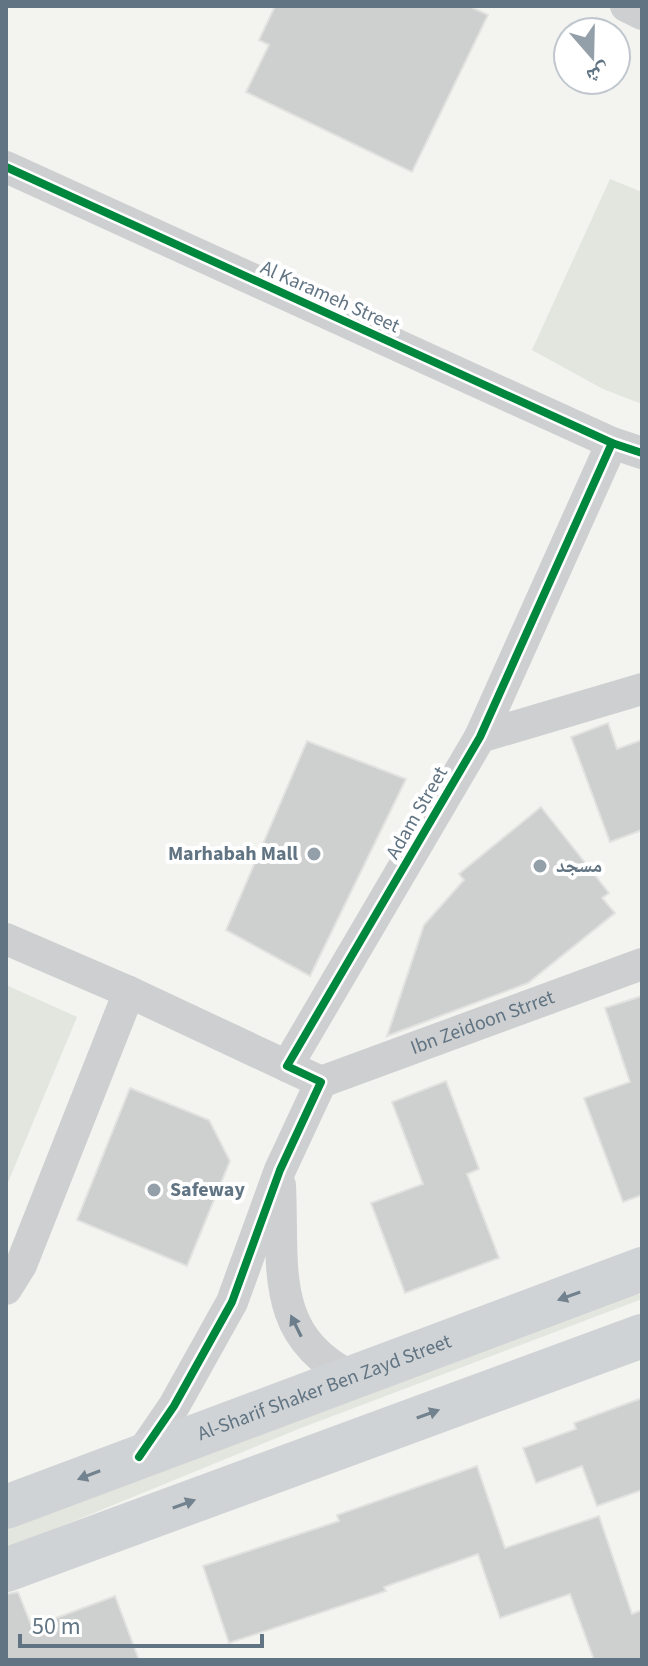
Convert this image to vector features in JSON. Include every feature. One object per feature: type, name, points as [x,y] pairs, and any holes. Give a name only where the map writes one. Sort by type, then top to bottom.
[{"type":"main road","name":"Al-Sharif Shaker Ben Zayd Street","points":[[6,1507],[642,1269]]},
{"type":"main road","points":[[6,1570],[642,1336]]},
{"type":"street","points":[[626,6],[642,14]]},
{"type":"street","name":"Al Karameh Street","points":[[6,167],[627,448]]},
{"type":"street","name":"Adam Street","points":[[287,1066],[480,737],[627,448]]},
{"type":"street","points":[[480,737],[642,689]]},
{"type":"street","points":[[6,939],[129,992],[321,1082],[280,1170],[232,1302],[174,1406],[139,1457]]},
{"type":"street","name":"Ibn Zeidoon Strret","points":[[321,1082],[642,964]]},
{"type":"street","points":[[6,1289],[21,1265],[129,992]]},
{"type":"street","points":[[280,1170],[286,1305],[308,1348],[330,1366],[352,1377]]},
{"type":"shaded area","points":[[610,179],[642,192],[642,404],[603,389],[532,350]]},
{"type":"shaded area","points":[[6,985],[77,1017],[6,1187]]},
{"type":"shaded area","points":[[636,1289],[642,1299],[301,1428],[6,1549],[6,1529]]},
{"type":"building","points":[[275,6],[469,6],[488,15],[412,172],[246,92],[269,45],[259,40]]},
{"type":"building","points":[[608,723],[617,749],[642,740],[642,830],[610,842],[571,737]]},
{"type":"building","name":"Marhabah Mall","points":[[307,741],[406,779],[310,976],[226,930]]},
{"type":"building","points":[[541,807],[609,893],[602,898],[615,913],[528,983],[387,1036],[424,925],[464,880],[459,874]]},
{"type":"building","points":[[642,996],[642,1195],[623,1202],[584,1098],[630,1082],[605,1008]]},
{"type":"building","points":[[446,1081],[479,1169],[467,1174],[499,1258],[405,1293],[371,1203],[423,1184],[392,1102]]},
{"type":"building","name":"Safeway","points":[[130,1088],[209,1120],[230,1161],[187,1266],[77,1220]]},
{"type":"building","points":[[642,1398],[642,1490],[597,1506],[582,1466],[536,1483],[523,1448],[576,1429],[574,1423]]},
{"type":"building","points":[[477,1466],[505,1548],[599,1516],[632,1614],[642,1610],[642,1660],[594,1660],[570,1594],[500,1618],[478,1554],[384,1587],[386,1591],[229,1643],[203,1566],[339,1521],[337,1515]]},
{"type":"building","points":[[18,1592],[32,1627],[115,1596],[139,1660],[6,1660],[6,1594]]},
{"type":"cycle path","points":[[6,167],[612,443],[642,453]]},
{"type":"cycle path","points":[[139,1457],[174,1406],[232,1302],[280,1170],[321,1082],[287,1066],[480,737],[612,443]]},
{"type":"place","name":"Marhabah Mall","points":[[314,854]]},
{"type":"place","name":"مسجد","points":[[540,866]]},
{"type":"place","name":"Safeway","points":[[154,1190]]}]
